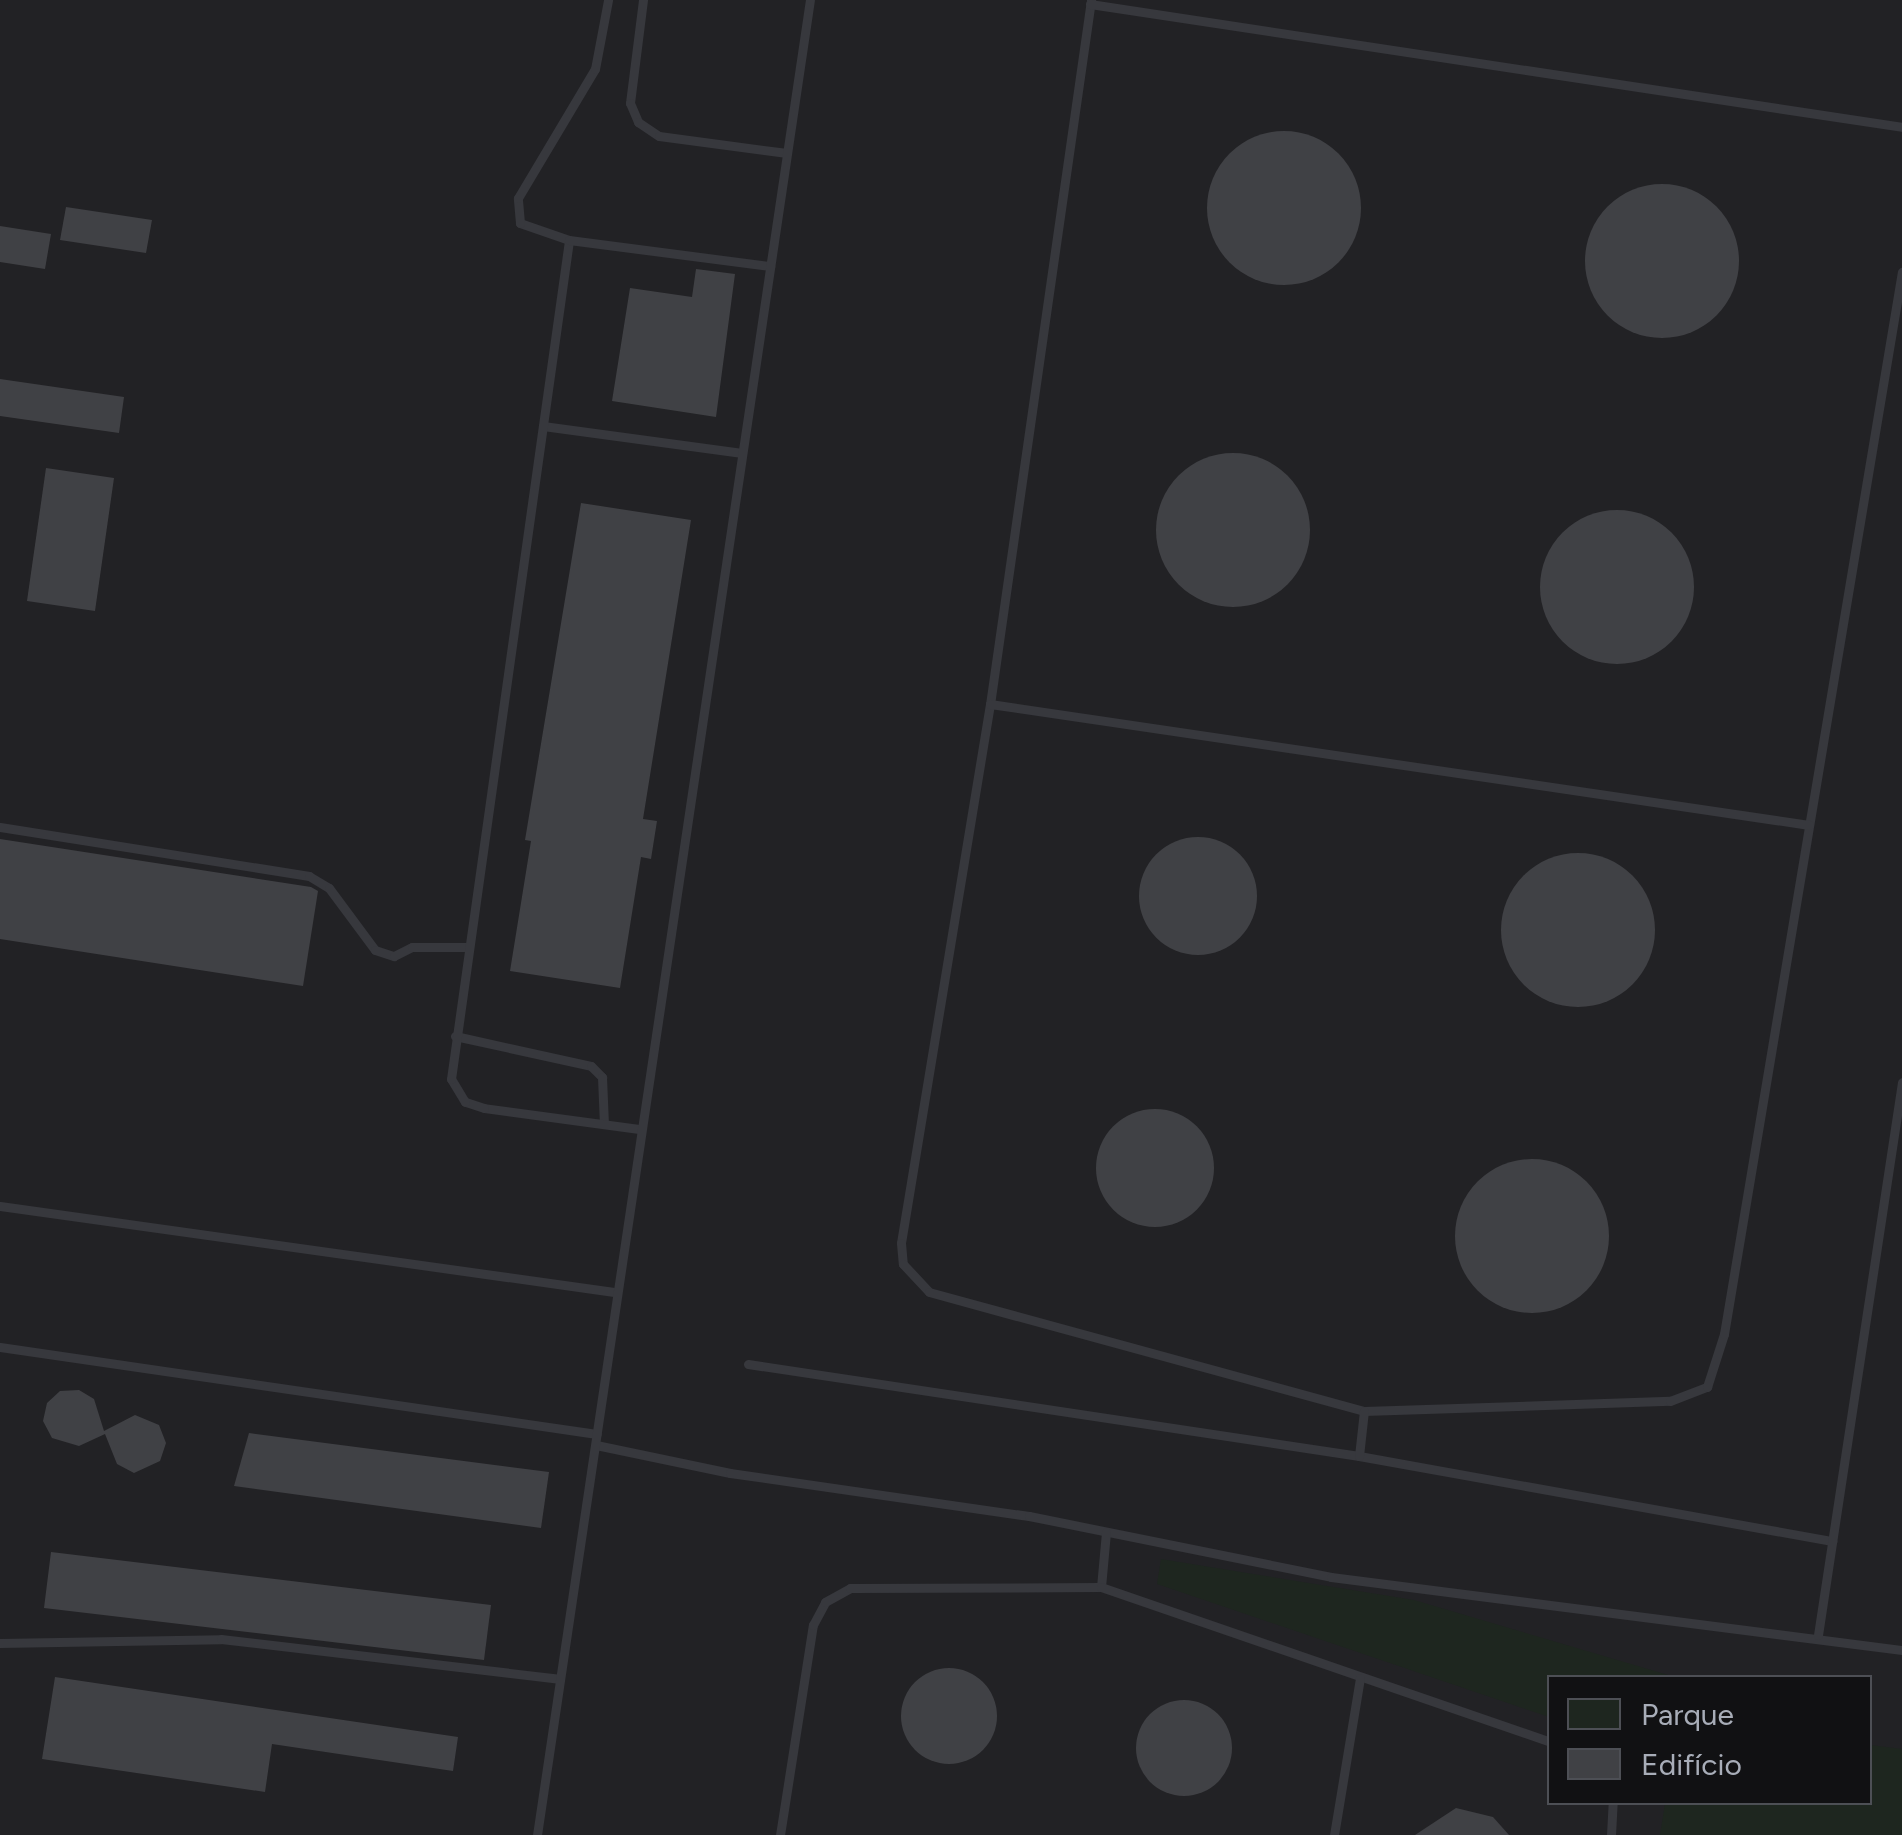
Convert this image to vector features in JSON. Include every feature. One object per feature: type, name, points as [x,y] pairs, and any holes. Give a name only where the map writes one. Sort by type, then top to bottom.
[{"type":"lane","points":[[608,0],[595,69],[518,198],[520,223],[569,240],[770,266]]},
{"type":"lane","points":[[643,0],[630,103],[638,122],[659,136],[787,153]]},
{"type":"lane","points":[[536,1835],[596,1439],[614,1292],[810,0]]},
{"type":"lane","points":[[1902,127],[1090,2],[990,704],[901,1243],[903,1264],[929,1292],[1364,1411],[1670,1401],[1707,1387],[1724,1334],[1902,272]]},
{"type":"lane","points":[[569,240],[451,1079],[465,1102],[639,1129]]},
{"type":"lane","points":[[543,426],[742,454]]},
{"type":"lane","points":[[990,704],[1808,824]]},
{"type":"lane","points":[[0,827],[309,876],[328,888],[375,950],[394,956],[412,947],[468,947]]},
{"type":"lane","points":[[455,1036],[591,1066],[602,1077],[604,1124]]},
{"type":"lane","points":[[1818,1635],[1902,1082]]},
{"type":"lane","points":[[0,1206],[614,1292]]},
{"type":"lane","points":[[0,1347],[596,1439],[622,1452],[1106,1532],[1332,1577],[1818,1635],[1902,1650]]},
{"type":"lane","points":[[748,1364],[1360,1456],[1832,1540]]},
{"type":"lane","points":[[1360,1456],[1364,1411]]},
{"type":"lane","points":[[1101,1587],[1106,1532]]},
{"type":"lane","points":[[780,1835],[812,1625],[834,1593],[1101,1587],[1547,1741]]},
{"type":"lane","points":[[0,1643],[221,1639],[559,1679]]},
{"type":"lane","points":[[1334,1835],[1360,1678]]},
{"type":"lane","points":[[1611,1835],[1613,1805]]},
{"type":"shaded area","points":[[0,0],[1902,0],[1902,1835],[0,1835]]},
{"type":"green space","points":[[1161,1559],[1414,1600],[1668,1675],[1547,1675],[1547,1716],[1157,1584]]},
{"type":"green space","points":[[1872,1745],[1902,1749],[1902,1835],[1660,1835],[1665,1805],[1872,1805]]},
{"type":"building","points":[[1284,131],[1313,137],[1338,154],[1355,179],[1361,208],[1355,237],[1338,262],[1313,279],[1284,285],[1255,279],[1230,262],[1213,237],[1207,208],[1213,179],[1230,154],[1255,137]]},
{"type":"building","points":[[1662,184],[1691,190],[1716,207],[1733,232],[1739,261],[1733,290],[1716,315],[1691,332],[1662,338],[1633,332],[1608,315],[1591,290],[1585,261],[1591,232],[1608,207],[1633,190]]},
{"type":"building","points":[[66,207],[152,220],[146,253],[60,240]]},
{"type":"building","points":[[0,226],[51,234],[45,269],[0,262]]},
{"type":"building","points":[[696,269],[735,274],[716,417],[612,401],[630,288],[692,297]]},
{"type":"building","points":[[0,379],[124,397],[119,433],[0,416]]},
{"type":"building","points":[[1233,453],[1262,459],[1287,476],[1304,501],[1310,530],[1304,559],[1287,584],[1262,601],[1233,607],[1204,601],[1179,584],[1162,559],[1156,530],[1162,501],[1179,476],[1204,459]]},
{"type":"building","points":[[46,468],[114,478],[95,611],[27,601]]},
{"type":"building","points":[[581,503],[691,520],[643,819],[657,821],[651,859],[641,857],[620,988],[510,971],[531,841],[525,840]]},
{"type":"building","points":[[1617,510],[1646,516],[1671,533],[1688,558],[1694,587],[1688,616],[1671,641],[1646,658],[1617,664],[1588,658],[1563,641],[1546,616],[1540,587],[1546,558],[1563,533],[1588,516]]},
{"type":"building","points":[[1198,837],[1221,841],[1240,854],[1253,873],[1257,896],[1253,919],[1240,938],[1221,951],[1198,955],[1175,951],[1156,938],[1143,919],[1139,896],[1143,873],[1156,854],[1175,841]]},
{"type":"building","points":[[0,839],[311,887],[318,891],[303,986],[0,939]]},
{"type":"building","points":[[1578,853],[1607,859],[1632,876],[1649,901],[1655,930],[1649,959],[1632,984],[1607,1001],[1578,1007],[1549,1001],[1524,984],[1507,959],[1501,930],[1507,901],[1524,876],[1549,859]]},
{"type":"building","points":[[1155,1109],[1178,1113],[1197,1126],[1210,1145],[1214,1168],[1210,1191],[1197,1210],[1178,1223],[1155,1227],[1132,1223],[1113,1210],[1100,1191],[1096,1168],[1100,1145],[1113,1126],[1132,1113]]},
{"type":"building","points":[[1532,1159],[1561,1165],[1586,1182],[1603,1207],[1609,1236],[1603,1265],[1586,1290],[1561,1307],[1532,1313],[1503,1307],[1478,1290],[1461,1265],[1455,1236],[1461,1207],[1478,1182],[1503,1165]]},
{"type":"building","points":[[79,1390],[94,1399],[104,1431],[135,1415],[159,1425],[166,1443],[160,1461],[134,1473],[117,1464],[105,1434],[79,1446],[52,1438],[43,1421],[47,1403],[60,1391]]},
{"type":"building","points":[[249,1433],[549,1472],[541,1528],[234,1486]]},
{"type":"building","points":[[51,1552],[491,1605],[484,1660],[44,1608]]},
{"type":"building","points":[[949,1668],[967,1671],[983,1682],[994,1698],[994,1734],[983,1750],[967,1761],[949,1764],[931,1761],[915,1750],[904,1734],[901,1716],[904,1698],[915,1682],[931,1671]]},
{"type":"building","points":[[55,1677],[458,1737],[453,1771],[272,1744],[265,1792],[42,1759]]},
{"type":"building","points":[[1184,1700],[1202,1703],[1218,1714],[1229,1730],[1229,1766],[1218,1782],[1202,1793],[1184,1796],[1166,1793],[1150,1782],[1139,1766],[1136,1748],[1139,1730],[1150,1714],[1166,1703]]},
{"type":"building","points":[[1456,1808],[1493,1817],[1509,1835],[1415,1835]]}]
